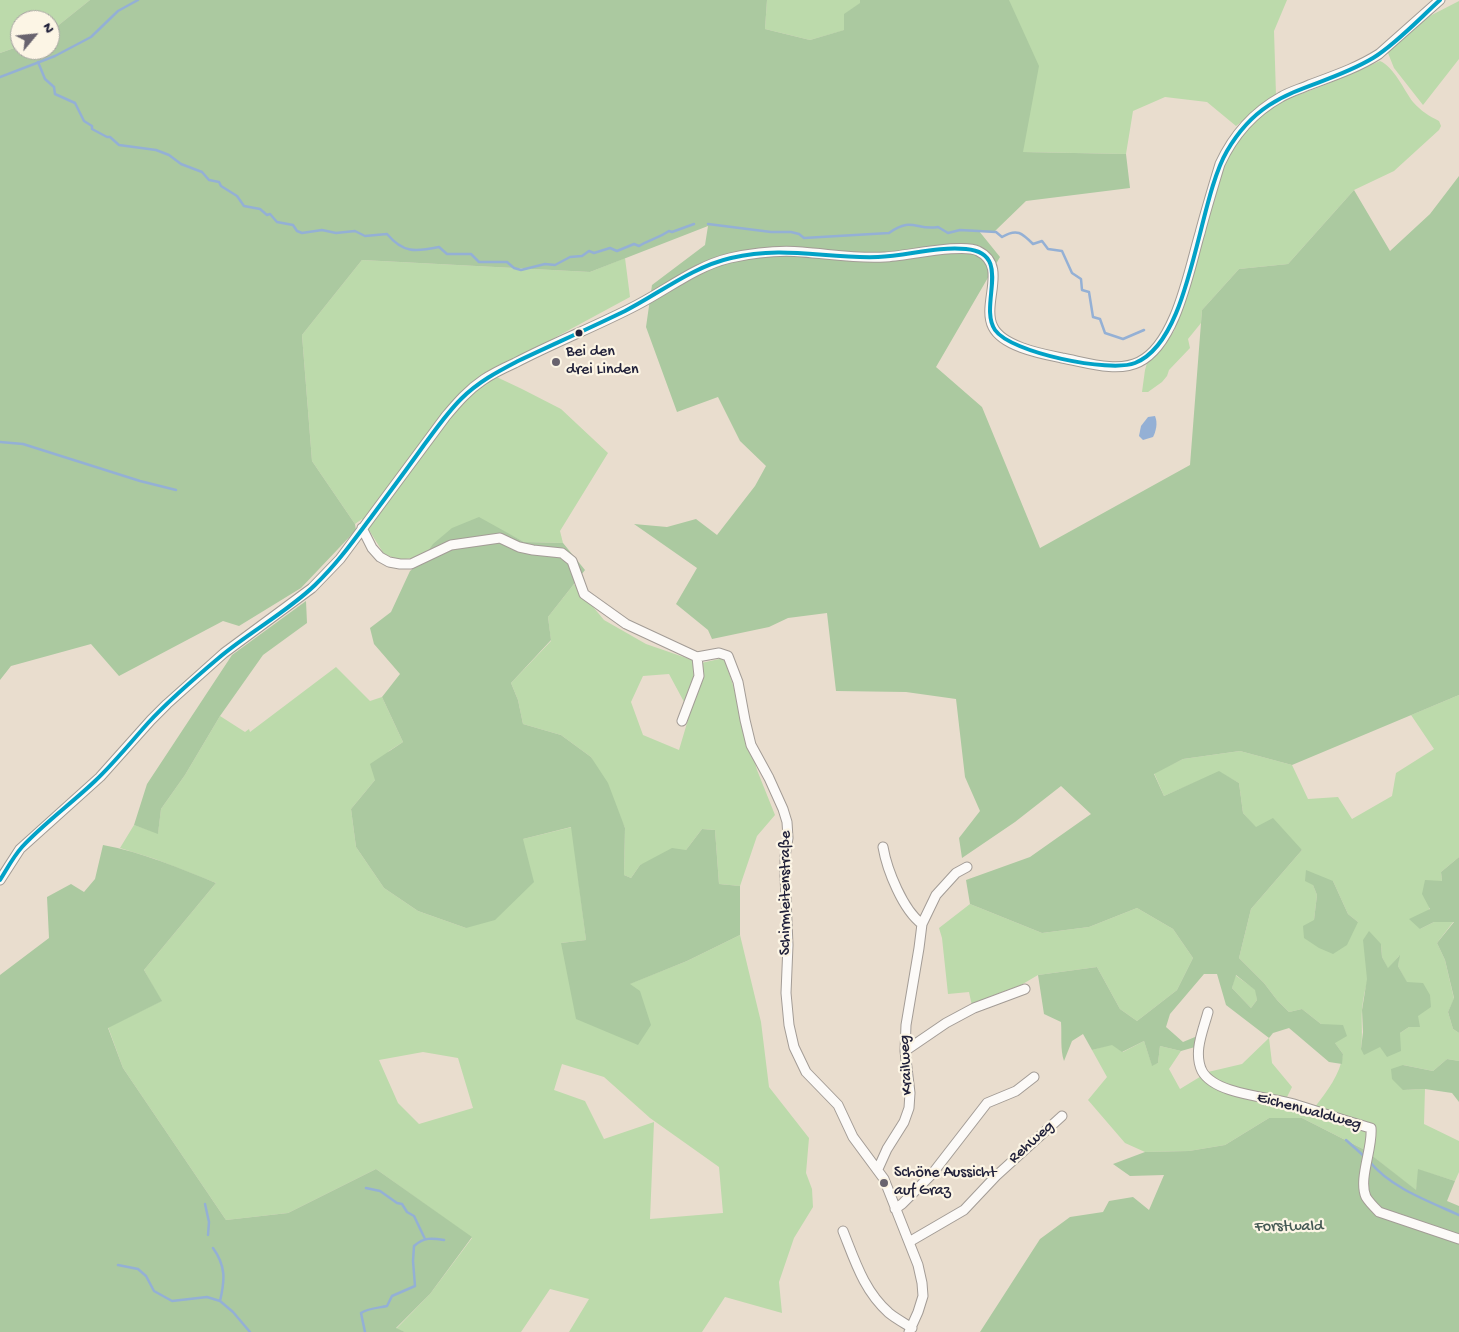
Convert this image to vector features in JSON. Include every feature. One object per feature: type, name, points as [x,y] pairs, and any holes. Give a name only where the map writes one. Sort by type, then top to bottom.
[{"type":"street","points":[[0,880],[20,849],[100,778],[151,720],[224,653],[312,588],[340,559],[446,416],[458,402],[483,380],[531,354],[638,304],[707,266],[730,258],[764,253],[799,252],[884,258],[960,248],[976,250],[985,255],[992,263],[994,272],[990,314],[992,326],[1000,336],[1012,344],[1050,356],[1114,366],[1138,363],[1151,355],[1165,336],[1175,316],[1220,164],[1228,147],[1247,123],[1263,108],[1282,96],[1342,73],[1379,54],[1440,0]]},
{"type":"street","points":[[362,528],[372,548],[380,557],[389,562],[400,564],[412,564],[451,545],[500,538],[519,547],[562,554],[572,562],[584,594],[589,600],[637,631],[697,657],[699,676],[682,721]]},
{"type":"street","name":"Schirmleitenstraße","points":[[697,657],[719,653],[728,656],[738,682],[752,745],[784,809],[788,838],[785,857],[788,946],[786,993],[789,1025],[794,1047],[806,1072],[838,1105],[853,1136],[878,1170],[909,1242],[918,1265],[923,1296],[910,1330],[889,1313],[867,1288],[843,1231]]},
{"type":"street","points":[[883,847],[888,865],[901,896],[915,919],[922,924]]},
{"type":"street","name":"Krailweg","points":[[878,1170],[887,1149],[904,1122],[908,1108],[910,1093],[905,1051],[906,1025],[920,948],[922,924],[936,895],[956,873],[967,867]]},
{"type":"street","points":[[905,1051],[946,1023],[974,1008],[1025,990]]},
{"type":"street","name":"Eichenwaldweg","points":[[1208,1012],[1197,1051],[1203,1073],[1211,1081],[1239,1093],[1292,1104],[1371,1128],[1372,1138],[1364,1185],[1366,1196],[1379,1212],[1459,1239]]},
{"type":"street","points":[[895,1209],[932,1174],[987,1103],[1016,1091],[1034,1078]]},
{"type":"street","name":"Rehweg","points":[[909,1242],[964,1210],[996,1176],[1062,1116]]},
{"type":"green space","points":[[0,0],[90,0],[60,24],[60,10],[10,10],[10,50],[0,53]]},
{"type":"green space","points":[[90,0],[767,0],[765,29],[810,40],[844,30],[844,14],[860,3],[860,0],[1009,0],[1039,66],[1023,152],[1126,154],[1130,188],[1026,201],[995,231],[979,231],[1000,257],[936,367],[982,407],[1040,548],[1190,465],[1202,310],[1239,269],[1288,264],[1354,190],[1390,251],[1430,214],[1459,176],[1459,695],[1292,765],[1240,751],[1183,759],[1154,774],[1164,796],[1219,771],[1239,783],[1243,813],[1256,827],[1273,818],[1302,850],[1251,909],[1239,958],[1289,1012],[1302,1009],[1321,1024],[1343,1025],[1347,1036],[1335,1043],[1343,1054],[1342,1064],[1329,1062],[1289,1028],[1273,1033],[1269,1038],[1226,1005],[1217,974],[1204,974],[1170,1014],[1166,1027],[1183,1042],[1195,1037],[1195,1047],[1181,1051],[1160,1046],[1158,1063],[1152,1066],[1144,1041],[1122,1052],[1112,1045],[1092,1050],[1083,1034],[1072,1041],[1064,1061],[1061,1022],[1044,1014],[1038,975],[1097,967],[1120,1009],[1137,1021],[1177,990],[1193,958],[1173,929],[1137,908],[1089,927],[1042,933],[970,904],[966,880],[1030,857],[1091,814],[1061,786],[1015,822],[962,858],[959,838],[980,811],[965,777],[956,699],[906,692],[836,691],[827,613],[788,618],[769,627],[712,639],[708,630],[676,604],[697,568],[634,524],[667,527],[696,519],[717,535],[755,486],[766,466],[740,441],[718,397],[677,412],[646,327],[652,285],[705,245],[708,226],[590,272],[362,260],[302,335],[312,461],[355,524],[356,530],[301,588],[239,626],[223,621],[119,676],[91,644],[11,666],[0,680],[0,53],[10,50],[10,60],[60,60],[60,24]],"holes":[[[1236,975],[1255,990],[1257,1000],[1251,1008],[1232,988]]]},
{"type":"green space","points":[[767,0],[860,0],[861,3],[844,15],[845,30],[810,40],[765,29]]},
{"type":"green space","points":[[1009,0],[1287,0],[1274,31],[1276,95],[1236,126],[1207,102],[1165,97],[1133,111],[1126,154],[1023,152]]},
{"type":"green space","points":[[1459,1],[1459,59],[1423,105],[1394,68],[1388,53],[1422,20]]},
{"type":"green space","points":[[1380,61],[1390,68],[1413,102],[1425,113],[1439,121],[1441,126],[1439,130],[1394,171],[1354,190],[1288,264],[1239,269],[1202,310],[1201,323],[1188,339],[1190,348],[1169,370],[1162,382],[1148,392],[1142,392],[1147,363],[1164,346],[1174,331],[1192,276],[1222,167],[1245,131],[1258,117],[1276,103],[1320,87]]},
{"type":"green space","points":[[625,258],[630,297],[532,350],[486,372],[561,409],[608,453],[560,531],[563,543],[524,542],[478,518],[425,556],[399,560],[384,554],[362,519],[355,524],[312,461],[302,335],[362,260],[590,272]]},
{"type":"green space","points":[[479,517],[524,542],[563,543],[585,570],[548,617],[551,640],[511,683],[518,700],[523,724],[561,735],[591,757],[608,783],[625,828],[624,875],[631,878],[640,865],[672,848],[686,850],[702,829],[715,830],[719,884],[740,886],[740,935],[687,961],[630,984],[640,991],[651,1025],[638,1045],[576,1019],[561,943],[586,940],[571,827],[523,839],[534,882],[495,920],[466,928],[418,911],[384,888],[356,847],[351,809],[375,780],[370,764],[403,742],[382,697],[400,674],[374,644],[370,628],[391,612],[410,571],[419,564],[433,544],[452,528]]},
{"type":"green space","points":[[574,584],[604,620],[646,644],[701,663],[724,658],[738,700],[757,770],[775,815],[757,836],[740,886],[719,884],[715,830],[702,829],[686,850],[640,865],[631,878],[624,875],[625,828],[591,757],[561,735],[523,724],[518,700],[511,683],[551,641],[548,617]],"holes":[[[669,674],[690,713],[679,750],[643,735],[631,702],[643,676]]]},
{"type":"green space","points":[[306,601],[307,623],[263,655],[220,716],[185,775],[161,809],[158,834],[134,825],[147,784],[232,655]]},
{"type":"green space","points":[[336,667],[370,701],[382,697],[403,742],[389,751],[375,780],[351,809],[356,847],[384,888],[418,911],[466,928],[523,839],[572,827],[586,940],[561,943],[629,984],[687,961],[740,935],[761,1022],[769,1087],[809,1138],[806,1173],[812,1189],[813,1207],[794,1238],[779,1282],[782,1313],[725,1297],[702,1332],[569,1332],[589,1299],[550,1289],[521,1332],[405,1332],[396,1329],[430,1294],[472,1238],[376,1169],[288,1213],[226,1220],[123,1068],[108,1027],[161,1001],[144,970],[216,883],[155,859],[120,848],[134,825],[158,833],[161,809],[185,775],[220,716],[245,732],[249,729],[250,732]],"holes":[[[423,1052],[458,1058],[473,1108],[419,1124],[398,1103],[379,1060]],[[562,1064],[604,1077],[650,1118],[719,1167],[723,1213],[650,1219],[654,1122],[604,1139],[585,1101],[554,1090]]]},
{"type":"green space","points":[[1459,695],[1459,857],[1441,872],[1442,881],[1420,929],[1434,922],[1454,921],[1437,943],[1445,960],[1454,999],[1448,1012],[1453,1029],[1459,1033],[1459,1061],[1447,1059],[1433,1071],[1403,1065],[1403,1090],[1425,1089],[1424,1124],[1459,1141],[1459,1172],[1455,1181],[1419,1170],[1416,1191],[1365,1150],[1302,1118],[1269,1118],[1225,1145],[1189,1151],[1145,1152],[1125,1143],[1088,1100],[1107,1077],[1092,1050],[1112,1044],[1123,1052],[1144,1041],[1152,1065],[1158,1063],[1160,1046],[1181,1051],[1169,1069],[1180,1089],[1208,1072],[1242,1064],[1269,1038],[1272,1063],[1292,1087],[1286,1099],[1315,1107],[1336,1076],[1343,1054],[1321,1024],[1302,1009],[1289,1012],[1239,958],[1251,909],[1302,850],[1256,828],[1243,813],[1239,783],[1219,772],[1164,796],[1154,773],[1183,759],[1240,751],[1292,765],[1308,799],[1338,797],[1352,819],[1392,796],[1396,773],[1434,749],[1411,715]],"holes":[[[1333,881],[1348,914],[1358,922],[1314,920],[1317,895],[1313,885]],[[1381,944],[1382,957],[1388,969],[1399,956],[1398,966],[1407,983],[1409,1027],[1400,1033],[1361,1049],[1363,1000],[1369,976]]]},
{"type":"green space","points":[[103,845],[146,856],[216,883],[144,970],[162,1001],[108,1028],[123,1068],[226,1220],[288,1213],[376,1169],[472,1237],[430,1294],[396,1328],[405,1332],[0,1332],[0,975],[49,938],[47,897],[71,884],[84,892],[95,879]]},
{"type":"green space","points":[[1459,857],[1459,1033],[1453,1029],[1448,1012],[1454,998],[1445,960],[1437,943],[1454,922],[1434,922],[1420,929],[1409,919],[1430,909],[1422,894],[1425,880],[1442,881],[1441,872]]},
{"type":"green space","points":[[1306,870],[1333,881],[1348,914],[1358,922],[1347,945],[1333,954],[1319,948],[1304,938],[1303,926],[1314,920],[1317,895],[1313,885],[1305,881]]},
{"type":"green space","points":[[970,904],[1042,933],[1089,927],[1137,908],[1173,929],[1193,958],[1177,990],[1137,1021],[1120,1009],[1097,967],[1038,975],[1021,985],[989,997],[972,1006],[969,992],[948,994],[942,938],[939,928]]},
{"type":"green space","points":[[1369,931],[1381,944],[1382,957],[1388,968],[1400,955],[1398,966],[1407,982],[1423,983],[1430,995],[1431,1007],[1418,1016],[1420,1027],[1409,1027],[1400,1033],[1401,1051],[1387,1057],[1380,1047],[1364,1055],[1361,1049],[1363,1032],[1362,1010],[1367,979],[1363,940]]},
{"type":"green space","points":[[1235,975],[1256,990],[1257,1000],[1251,1008],[1232,988]]},
{"type":"green space","points":[[1447,1059],[1459,1061],[1459,1102],[1452,1093],[1425,1089],[1403,1090],[1392,1079],[1391,1069],[1403,1065],[1433,1071]]},
{"type":"green space","name":"Forstwald","points":[[1269,1118],[1302,1118],[1365,1150],[1416,1190],[1418,1169],[1455,1181],[1447,1201],[1459,1206],[1459,1332],[980,1332],[1040,1239],[1070,1217],[1103,1212],[1109,1201],[1133,1197],[1149,1210],[1164,1175],[1130,1176],[1113,1164],[1145,1152],[1189,1151],[1225,1145]]},
{"type":"water","points":[[1155,416],[1156,427],[1153,437],[1143,440],[1139,436],[1141,426],[1148,417]]},
{"type":"waterway","points":[[0,77],[55,56],[91,37],[118,11],[138,0]]},
{"type":"waterway","points":[[38,62],[45,79],[54,87],[55,94],[75,103],[84,121],[92,126],[92,129],[110,137],[119,145],[156,150],[169,155],[181,164],[202,172],[209,180],[219,182],[221,186],[237,196],[244,206],[260,209],[267,215],[270,214],[277,222],[293,225],[297,231],[302,233],[322,230],[336,233],[355,231],[365,236],[387,234],[398,245],[410,250],[439,247],[447,254],[471,254],[479,262],[507,262],[514,268],[521,270],[545,264],[555,265],[570,257],[582,256],[589,251],[594,253],[610,248],[617,251],[634,244],[639,246],[669,231],[672,232],[694,224]]},
{"type":"waterway","points":[[708,224],[771,232],[791,232],[799,234],[804,238],[889,233],[903,225],[938,227],[948,233],[960,230],[996,232],[1002,237],[1016,232],[1026,237],[1033,244],[1042,241],[1048,249],[1062,251],[1072,273],[1081,279],[1082,290],[1089,292],[1093,317],[1100,319],[1105,333],[1123,339],[1144,330]]},
{"type":"waterway","points":[[0,442],[23,444],[140,481],[176,490]]},
{"type":"waterway","points":[[1346,1140],[1365,1157]]},
{"type":"waterway","points":[[1369,1161],[1388,1179],[1399,1186],[1459,1215]]},
{"type":"waterway","points":[[366,1188],[380,1191],[397,1203],[402,1204],[407,1212],[414,1216],[425,1239]]},
{"type":"waterway","points":[[205,1204],[209,1222],[208,1235]]},
{"type":"waterway","points":[[365,1332],[361,1313],[370,1309],[387,1306],[392,1296],[415,1286],[414,1246],[428,1239],[444,1240]]},
{"type":"waterway","points":[[213,1248],[220,1261],[223,1273],[220,1301],[233,1312],[250,1332]]},
{"type":"waterway","points":[[118,1265],[138,1269],[146,1276],[154,1291],[172,1301],[207,1297],[220,1301]]},
{"type":"transit line","points":[[0,880],[22,847],[102,774],[174,697],[221,656],[293,604],[323,577],[352,543],[446,415],[467,393],[488,378],[518,361],[625,311],[690,274],[731,258],[750,254],[787,252],[878,257],[955,248],[980,253],[988,260],[992,270],[991,320],[995,330],[1005,338],[1020,346],[1062,359],[1105,365],[1135,363],[1154,350],[1169,328],[1181,300],[1191,268],[1217,174],[1227,151],[1242,129],[1258,113],[1293,92],[1331,78],[1373,58],[1399,38],[1440,0]]},
{"type":"place","name":"Bei den drei Linden","points":[[556,362]]},
{"type":"place","name":"Schöne Aussicht auf Graz","points":[[884,1183]]}]
